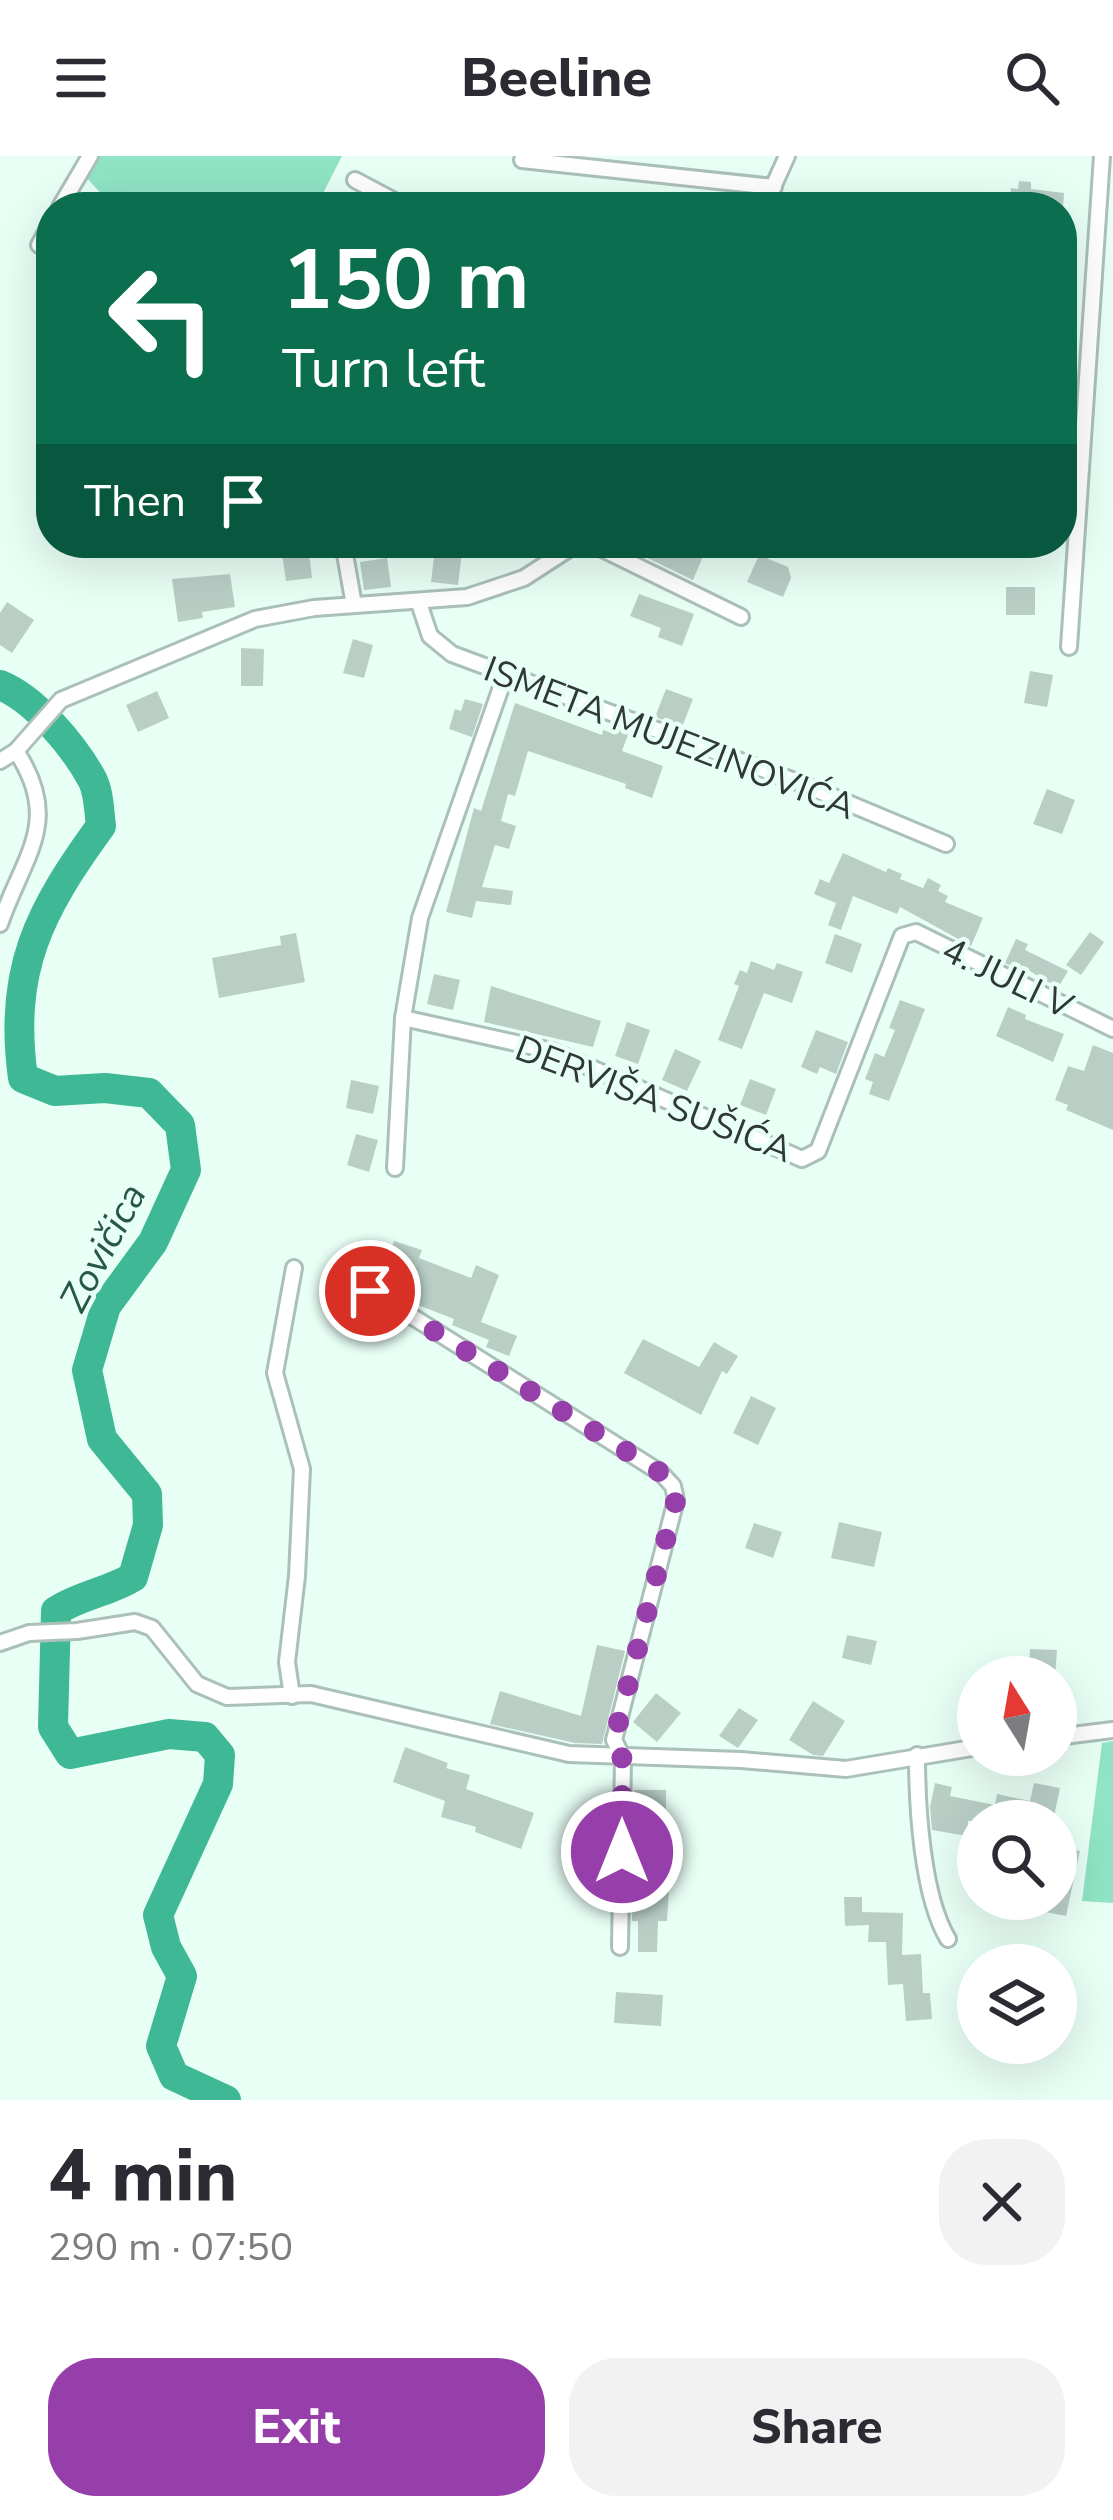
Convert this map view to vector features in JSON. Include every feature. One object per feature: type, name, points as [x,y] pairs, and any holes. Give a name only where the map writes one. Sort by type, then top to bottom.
[{"type":"street","points":[[69,192],[90,156]]},
{"type":"street","points":[[772,192],[787,156]]},
{"type":"street","points":[[1077,540],[1102,156]]},
{"type":"street","points":[[522,160],[774,187]]},
{"type":"street","points":[[355,180],[378,192]]},
{"type":"street","points":[[346,558],[354,605]]},
{"type":"street","points":[[0,761],[16,751],[61,700],[255,619],[314,608],[419,603],[496,590],[555,558]]},
{"type":"street","points":[[621,558],[741,616]]},
{"type":"street","points":[[1070,647],[1076,558]]},
{"type":"street","name":"ISMETA MUJEZINOVIĆA","points":[[419,603],[430,636],[439,646],[505,676],[800,783],[946,844]]},
{"type":"street","points":[[394,1168],[403,1018],[420,918],[505,676]]},
{"type":"street","points":[[0,925],[35,841],[39,812],[36,780],[16,751]]},
{"type":"street","name":"4. JULI V","points":[[902,936],[916,932],[1113,1029]]},
{"type":"street","name":"DERVIŠA SUŠIĆA","points":[[403,1018],[552,1051],[796,1158],[808,1158],[818,1151],[902,936]]},
{"type":"street","points":[[292,1696],[287,1662],[302,1469],[274,1373],[294,1268]]},
{"type":"street","points":[[370,1291],[661,1473],[673,1486],[676,1500],[614,1740],[622,1758],[620,1947]]},
{"type":"street","points":[[0,1643],[29,1633],[135,1622],[152,1628],[197,1684],[227,1697],[311,1694],[569,1754],[846,1769],[957,1750]]},
{"type":"street","points":[[1077,1734],[1113,1730]]},
{"type":"street","points":[[917,1755],[917,1809],[938,1923],[948,1940]]},
{"type":"green space","points":[[98,156],[342,156],[324,192],[100,192],[86,177]]},
{"type":"green space","points":[[1113,1741],[1113,1903],[1082,1901],[1102,1743]]},
{"type":"building","points":[[1019,181],[1031,182],[1031,189],[1056,192],[1010,192],[1018,189]]},
{"type":"building","points":[[283,558],[310,558],[312,578],[286,581]]},
{"type":"building","points":[[387,558],[391,587],[364,590],[360,562]]},
{"type":"building","points":[[434,558],[461,558],[458,585],[431,582]]},
{"type":"building","points":[[647,558],[702,558],[693,580]]},
{"type":"building","points":[[758,558],[788,567],[791,578],[783,597],[747,582]]},
{"type":"building","points":[[230,574],[235,607],[178,622],[172,579]]},
{"type":"building","points":[[1006,587],[1035,587],[1035,615],[1006,615]]},
{"type":"building","points":[[639,594],[694,614],[682,646],[658,637],[661,628],[630,616]]},
{"type":"building","points":[[7,602],[34,620],[12,653],[0,645],[0,613]]},
{"type":"building","points":[[353,639],[373,645],[364,678],[343,673]]},
{"type":"building","points":[[241,648],[264,649],[263,686],[241,686]]},
{"type":"building","points":[[1030,671],[1053,675],[1047,707],[1024,703]]},
{"type":"building","points":[[666,689],[693,699],[682,727],[655,717]]},
{"type":"building","points":[[157,691],[169,718],[138,732],[126,705]]},
{"type":"building","points":[[465,699],[483,704],[472,737],[449,729],[455,709],[461,711]]},
{"type":"building","points":[[515,703],[602,735],[603,730],[612,733],[614,726],[629,732],[622,751],[663,766],[652,798],[625,788],[626,784],[528,751],[515,796],[508,794],[501,821],[516,826],[509,849],[495,845],[482,887],[513,891],[511,905],[476,901],[472,918],[446,912],[474,808],[481,811]]},
{"type":"building","points":[[1047,789],[1075,800],[1062,834],[1033,824]]},
{"type":"building","points":[[843,853],[902,874],[900,879],[923,888],[928,878],[941,885],[938,891],[948,896],[945,902],[983,918],[971,946],[900,907],[897,914],[853,896],[841,930],[828,925],[836,903],[814,894],[820,879],[829,883]]},
{"type":"building","points":[[1090,932],[1104,942],[1081,975],[1066,965]]},
{"type":"building","points":[[296,933],[305,982],[219,998],[212,958],[281,945],[280,936]]},
{"type":"building","points":[[835,934],[862,944],[852,973],[825,963]]},
{"type":"building","points":[[1016,939],[1028,944],[1025,950],[1068,971],[1058,988],[1005,963]]},
{"type":"building","points":[[751,961],[774,970],[777,963],[803,972],[792,1003],[764,993],[742,1049],[718,1040],[739,986],[734,984],[740,970],[747,973]]},
{"type":"building","points":[[434,974],[460,980],[453,1010],[427,1004]]},
{"type":"building","points":[[491,986],[601,1021],[593,1047],[484,1022]]},
{"type":"building","points":[[900,1000],[925,1009],[889,1101],[869,1094],[873,1082],[865,1079],[875,1053],[884,1057]]},
{"type":"building","points":[[1008,1007],[1064,1034],[1053,1062],[996,1036]]},
{"type":"building","points":[[627,1022],[650,1030],[638,1064],[615,1056]]},
{"type":"building","points":[[816,1030],[848,1042],[836,1074],[820,1067],[817,1074],[801,1067]]},
{"type":"building","points":[[1093,1045],[1113,1053],[1113,1130],[1066,1110],[1068,1105],[1055,1100],[1068,1066],[1084,1071]]},
{"type":"building","points":[[675,1049],[701,1061],[687,1091],[662,1080]]},
{"type":"building","points":[[750,1079],[776,1089],[766,1115],[740,1105]]},
{"type":"building","points":[[351,1080],[379,1086],[373,1114],[346,1108]]},
{"type":"building","points":[[356,1134],[378,1140],[369,1172],[347,1165]]},
{"type":"building","points":[[394,1241],[422,1250],[419,1258],[471,1278],[476,1265],[499,1275],[481,1322],[517,1336],[509,1356],[486,1347],[489,1340],[452,1325],[454,1319],[408,1301],[414,1287],[383,1277]]},
{"type":"building","points":[[643,1339],[699,1367],[714,1342],[738,1356],[727,1374],[722,1371],[701,1415],[624,1373]]},
{"type":"building","points":[[751,1396],[776,1408],[758,1445],[733,1433]]},
{"type":"building","points":[[839,1522],[882,1532],[874,1567],[831,1558]]},
{"type":"building","points":[[754,1523],[782,1532],[773,1558],[745,1548]]},
{"type":"building","points":[[847,1635],[877,1641],[871,1665],[842,1658]]},
{"type":"building","points":[[597,1645],[625,1651],[602,1744],[575,1743],[490,1724],[500,1691],[581,1716]]},
{"type":"building","points":[[1030,1649],[1057,1650],[1057,1656],[1030,1656]]},
{"type":"building","points":[[656,1693],[681,1713],[657,1742],[633,1722]]},
{"type":"building","points":[[813,1701],[845,1721],[823,1756],[789,1740]]},
{"type":"building","points":[[739,1708],[758,1720],[738,1748],[719,1736]]},
{"type":"building","points":[[405,1747],[470,1775],[466,1789],[534,1813],[521,1849],[475,1832],[476,1827],[441,1817],[445,1801],[393,1782]]},
{"type":"building","points":[[935,1783],[952,1787],[950,1796],[970,1800],[957,1800],[957,1834],[932,1830]]},
{"type":"building","points":[[1034,1783],[1060,1788],[1057,1800],[1030,1800]]},
{"type":"building","points":[[634,1790],[666,1790],[666,1829],[633,1829]]},
{"type":"building","points":[[633,1856],[671,1856],[667,1921],[658,1921],[657,1952],[638,1952],[638,1921],[632,1921]]},
{"type":"building","points":[[844,1897],[862,1897],[862,1912],[903,1913],[902,1955],[921,1954],[923,1993],[930,1993],[932,2019],[906,2021],[903,1984],[888,1985],[886,1942],[868,1942],[869,1925],[845,1926]]},
{"type":"building","points":[[616,1992],[663,1995],[661,2026],[614,2023]]},
{"type":"waterway","name":"Zovičica","points":[[0,685],[40,712],[75,752],[94,784],[101,826],[61,886],[33,943],[20,1005],[23,1078],[55,1091],[105,1088],[149,1093],[180,1125],[186,1170],[153,1242],[106,1306],[87,1370],[102,1439],[147,1494],[148,1525],[133,1577],[56,1611],[53,1727],[70,1754],[169,1734],[205,1737],[220,1755],[218,1784],[158,1915],[166,1947],[182,1976],[161,2046],[174,2076],[226,2100]]},
{"type":"route","points":[[370,1291],[661,1473],[673,1486],[676,1500],[614,1740],[622,1758],[622,1852]]}]
